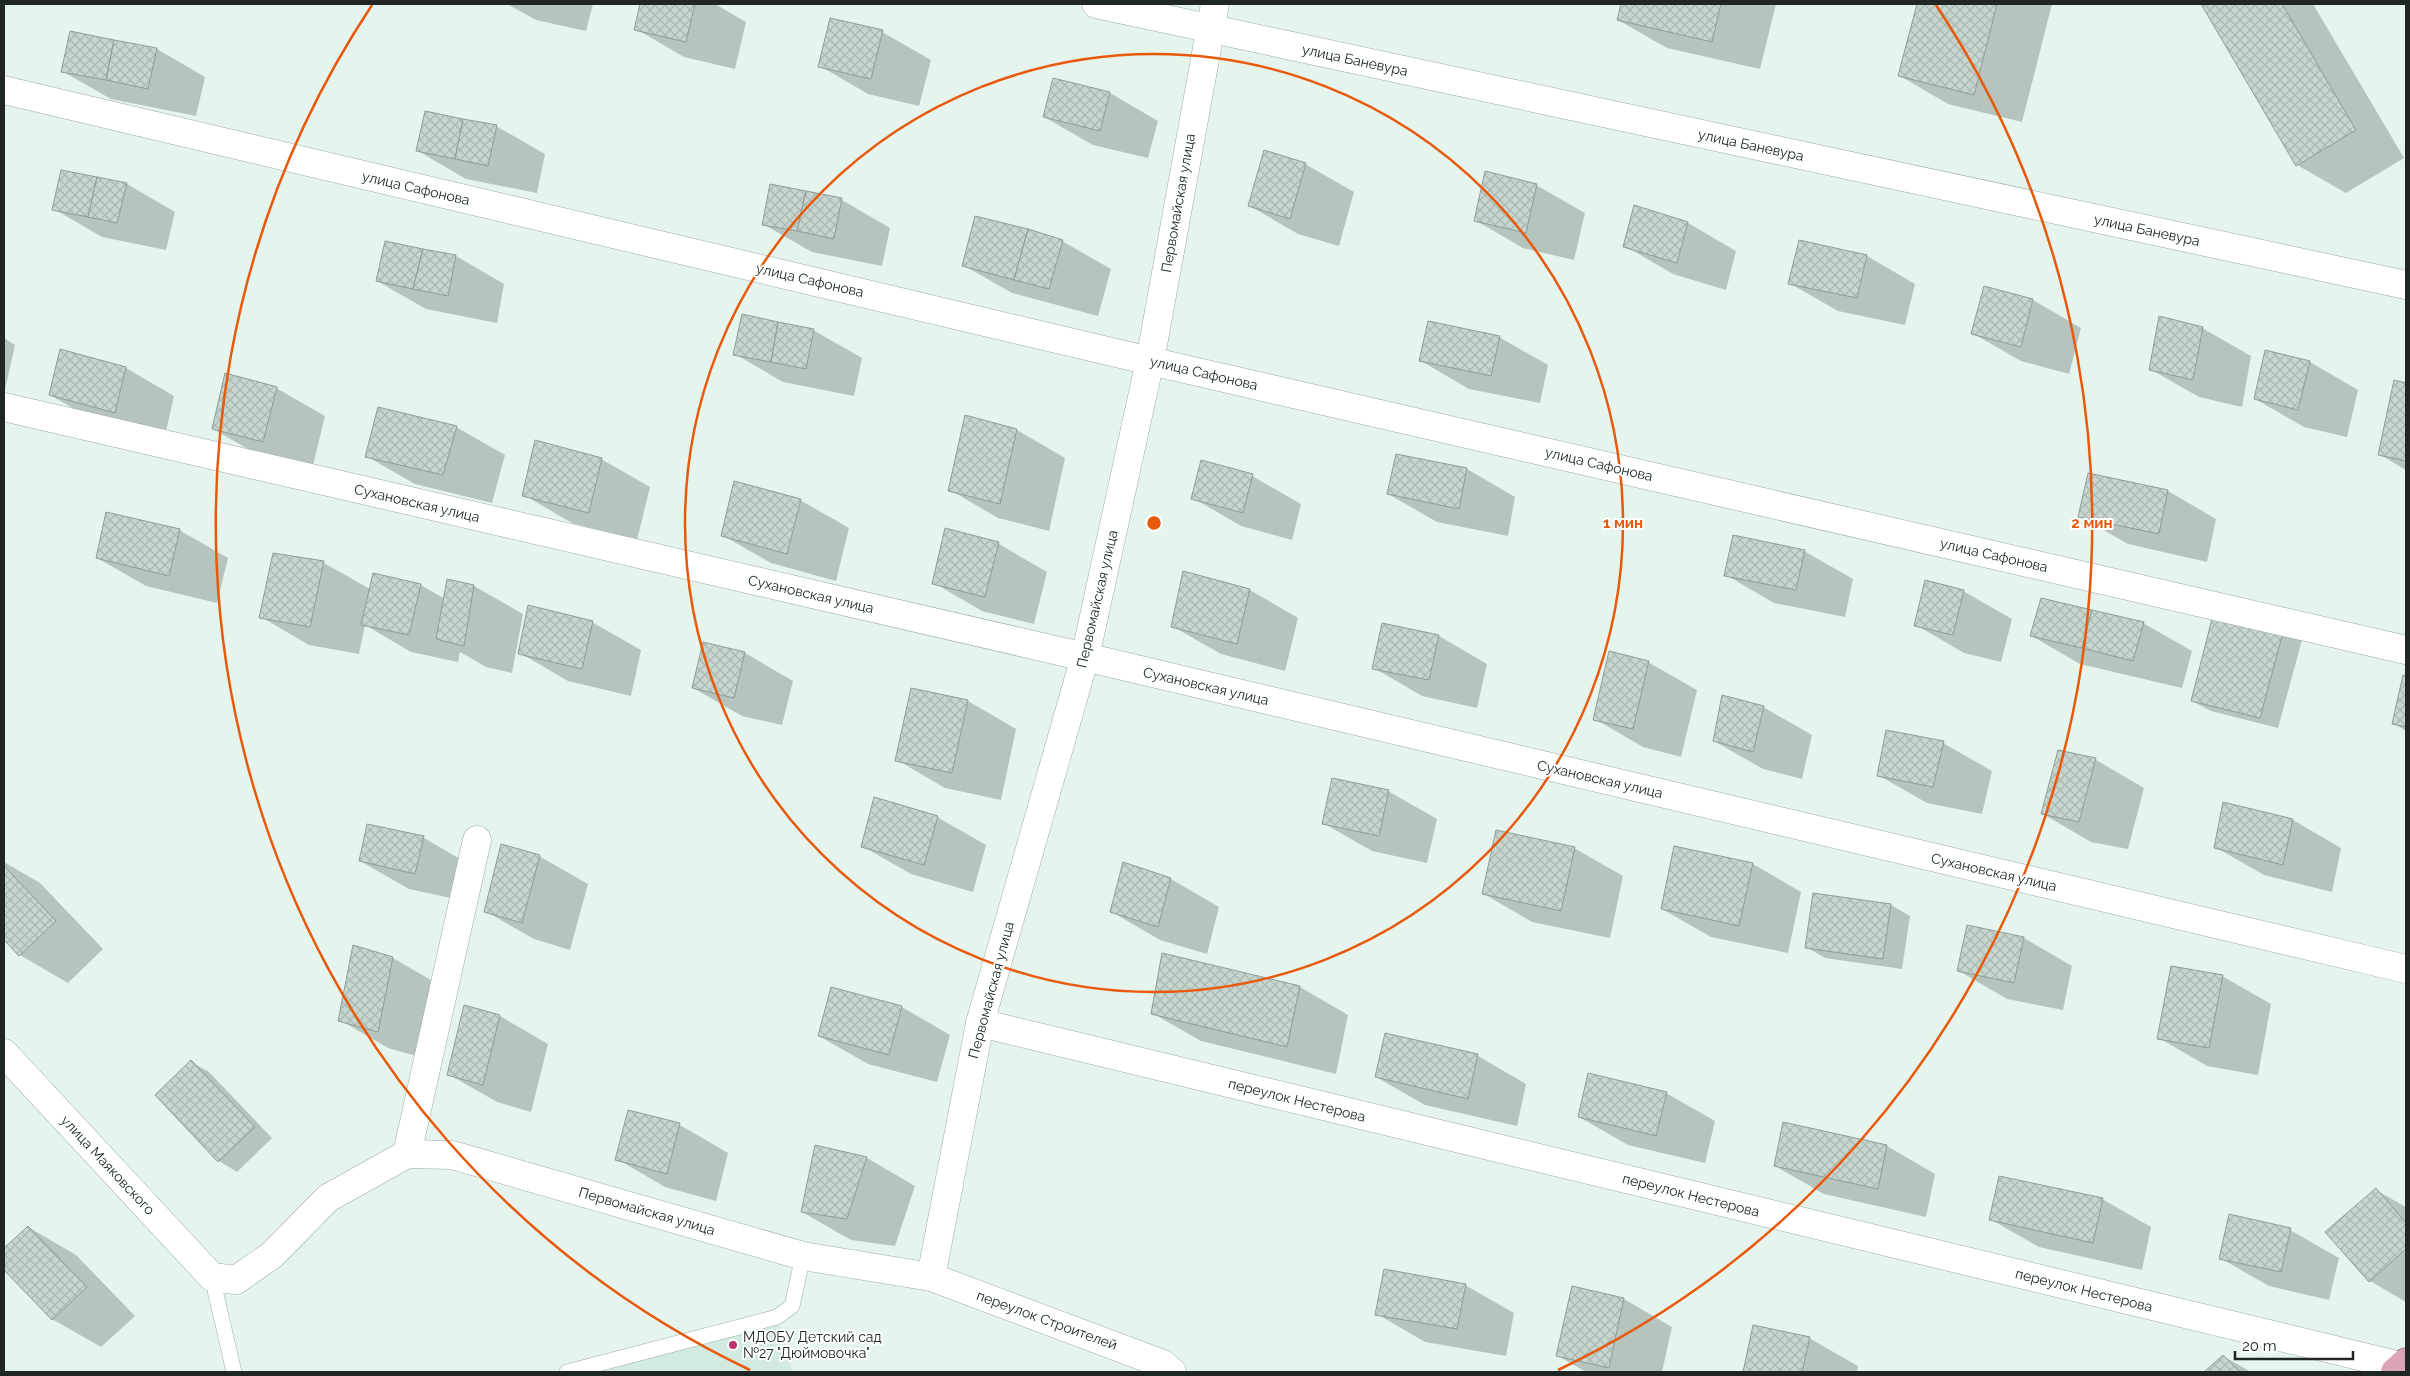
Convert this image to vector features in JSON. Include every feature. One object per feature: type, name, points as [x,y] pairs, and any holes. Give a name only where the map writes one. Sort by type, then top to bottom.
[{"type":"street","name":"улица Баневура","points":[[1096,4],[1212,16],[2406,285]]},
{"type":"street","name":"Первомайская улица","points":[[407,1154],[452,1155],[803,1256],[931,1277],[980,1023],[1085,657],[1150,361],[1212,16]]},
{"type":"street","name":"улица Сафонова","points":[[4,90],[1150,361],[2406,650]]},
{"type":"street","name":"Сухановская улица","points":[[4,407],[1085,657],[2406,969]]},
{"type":"street","points":[[212,1277],[236,1280],[272,1255],[328,1198],[407,1154],[477,840]]},
{"type":"street","name":"переулок Нестерова","points":[[980,1023],[2401,1367]]},
{"type":"street","name":"улица Маяковского","points":[[4,1053],[212,1277]]},
{"type":"street","name":"переулок Строителей","points":[[931,1277],[1168,1368]]},
{"type":"lane","points":[[567,1372],[777,1317],[792,1306],[803,1256]]},
{"type":"lane","points":[[212,1277],[234,1372]]},
{"type":"shaded area","name":"МДОБУ Детский сад №27 \"Дюймовочка\"","points":[[777,1317],[793,1372],[586,1372]]},
{"type":"building","points":[[640,4],[695,4],[686,42],[634,30]]},
{"type":"building","points":[[1621,4],[1721,4],[1712,42],[1617,20]]},
{"type":"building","points":[[1917,4],[1997,4],[1974,95],[1898,76]]},
{"type":"building","points":[[2201,4],[2282,4],[2356,130],[2296,166]]},
{"type":"building","points":[[830,18],[883,30],[871,79],[818,67]]},
{"type":"building","points":[[70,31],[114,40],[106,80],[61,72]]},
{"type":"building","points":[[114,40],[157,48],[148,89],[106,80]]},
{"type":"building","points":[[1053,78],[1110,92],[1100,131],[1043,117]]},
{"type":"building","points":[[425,111],[463,119],[455,159],[416,151]]},
{"type":"building","points":[[463,119],[497,125],[488,166],[455,159]]},
{"type":"building","points":[[1264,150],[1306,163],[1290,219],[1248,206]]},
{"type":"building","points":[[61,170],[97,177],[88,217],[52,210]]},
{"type":"building","points":[[1485,171],[1537,184],[1526,233],[1474,221]]},
{"type":"building","points":[[97,177],[127,183],[117,223],[88,217]]},
{"type":"building","points":[[770,184],[806,191],[797,231],[762,225]]},
{"type":"building","points":[[806,191],[842,198],[834,239],[797,231]]},
{"type":"building","points":[[1634,205],[1688,222],[1677,263],[1623,247]]},
{"type":"building","points":[[975,216],[1028,229],[1014,280],[962,266]]},
{"type":"building","points":[[1028,229],[1063,240],[1049,289],[1014,280]]},
{"type":"building","points":[[1799,240],[1867,255],[1857,298],[1788,284]]},
{"type":"building","points":[[385,241],[423,249],[413,289],[376,281]]},
{"type":"building","points":[[423,249],[456,255],[448,296],[413,289]]},
{"type":"building","points":[[1984,286],[2033,299],[2021,347],[1971,334]]},
{"type":"building","points":[[742,314],[778,322],[771,362],[733,355]]},
{"type":"building","points":[[2159,316],[2203,327],[2193,380],[2149,370]]},
{"type":"building","points":[[1428,321],[1500,336],[1491,376],[1419,361]]},
{"type":"building","points":[[778,322],[814,329],[806,369],[771,362]]},
{"type":"building","points":[[60,349],[126,367],[115,413],[49,395]]},
{"type":"building","points":[[2265,350],[2310,361],[2298,410],[2254,399]]},
{"type":"building","points":[[225,373],[277,387],[263,442],[212,429]]},
{"type":"building","points":[[2394,380],[2406,383],[2406,461],[2378,455]]},
{"type":"building","points":[[378,407],[457,426],[443,475],[365,457]]},
{"type":"building","points":[[965,415],[1017,429],[1000,504],[948,491]]},
{"type":"building","points":[[535,440],[602,458],[589,513],[522,496]]},
{"type":"building","points":[[1396,454],[1467,468],[1459,509],[1387,494]]},
{"type":"building","points":[[1201,460],[1253,474],[1243,513],[1191,499]]},
{"type":"building","points":[[2088,473],[2168,490],[2159,534],[2078,517]]},
{"type":"building","points":[[734,481],[801,499],[787,554],[721,536]]},
{"type":"building","points":[[106,512],[180,529],[169,576],[96,558]]},
{"type":"building","points":[[945,528],[999,542],[985,597],[932,584]]},
{"type":"building","points":[[1733,535],[1805,550],[1796,590],[1724,576]]},
{"type":"building","points":[[273,553],[324,561],[310,627],[259,618]]},
{"type":"building","points":[[1183,571],[1250,589],[1237,644],[1171,627]]},
{"type":"building","points":[[373,573],[421,584],[409,635],[361,625]]},
{"type":"building","points":[[447,579],[474,585],[464,646],[436,639]]},
{"type":"building","points":[[1925,580],[1964,590],[1953,635],[1914,626]]},
{"type":"building","points":[[2041,598],[2092,610],[2082,648],[2030,636]]},
{"type":"building","points":[[528,605],[593,621],[582,669],[518,654]]},
{"type":"building","points":[[2092,610],[2144,622],[2133,661],[2082,648]]},
{"type":"building","points":[[2214,611],[2284,629],[2260,718],[2191,701]]},
{"type":"building","points":[[1382,623],[1439,635],[1429,680],[1372,669]]},
{"type":"building","points":[[703,642],[745,652],[734,698],[692,688]]},
{"type":"building","points":[[1609,651],[1649,661],[1633,729],[1593,720]]},
{"type":"building","points":[[2403,675],[2406,676],[2406,727],[2392,724]]},
{"type":"building","points":[[911,688],[968,700],[952,773],[895,761]]},
{"type":"building","points":[[1722,695],[1764,706],[1753,752],[1713,741]]},
{"type":"building","points":[[1886,730],[1944,741],[1933,787],[1877,776]]},
{"type":"building","points":[[2058,750],[2096,758],[2079,822],[2041,814]]},
{"type":"building","points":[[1332,778],[1389,790],[1379,836],[1322,824]]},
{"type":"building","points":[[874,797],[938,816],[924,865],[861,847]]},
{"type":"building","points":[[2223,802],[2293,819],[2283,865],[2214,848]]},
{"type":"building","points":[[367,824],[424,836],[415,874],[359,861]]},
{"type":"building","points":[[1496,830],[1575,847],[1561,911],[1482,894]]},
{"type":"building","points":[[501,844],[540,855],[522,923],[484,912]]},
{"type":"building","points":[[1674,846],[1753,863],[1739,926],[1661,909]]},
{"type":"building","points":[[1123,862],[1171,878],[1158,927],[1110,912]]},
{"type":"building","points":[[4,866],[56,921],[19,956],[4,940]]},
{"type":"building","points":[[1813,893],[1891,904],[1883,959],[1805,948]]},
{"type":"building","points":[[1967,925],[2024,937],[2014,983],[1957,971]]},
{"type":"building","points":[[353,945],[393,957],[378,1032],[338,1021]]},
{"type":"building","points":[[1162,953],[1300,986],[1287,1047],[1151,1014]]},
{"type":"building","points":[[2171,966],[2223,975],[2209,1048],[2157,1039]]},
{"type":"building","points":[[831,987],[902,1006],[889,1055],[818,1036]]},
{"type":"building","points":[[464,1005],[500,1015],[483,1085],[447,1075]]},
{"type":"building","points":[[1385,1033],[1478,1054],[1468,1099],[1375,1077]]},
{"type":"building","points":[[191,1060],[255,1127],[218,1162],[155,1095]]},
{"type":"building","points":[[1588,1073],[1667,1092],[1656,1136],[1578,1117]]},
{"type":"building","points":[[628,1110],[680,1123],[667,1174],[615,1160]]},
{"type":"building","points":[[1783,1122],[1887,1145],[1878,1189],[1774,1166]]},
{"type":"building","points":[[815,1145],[867,1157],[847,1219],[801,1212]]},
{"type":"building","points":[[1999,1176],[2103,1198],[2093,1243],[1989,1220]]},
{"type":"building","points":[[2376,1188],[2406,1223],[2406,1249],[2369,1282],[2325,1232]]},
{"type":"building","points":[[2229,1214],[2291,1228],[2281,1272],[2219,1259]]},
{"type":"building","points":[[28,1226],[87,1287],[52,1320],[4,1270],[4,1248]]},
{"type":"building","points":[[1384,1269],[1466,1284],[1457,1329],[1375,1315]]},
{"type":"building","points":[[1572,1286],[1624,1298],[1609,1368],[1556,1356]]},
{"type":"building","points":[[1753,1325],[1810,1337],[1802,1372],[1743,1372]]},
{"type":"building","points":[[2223,1355],[2240,1372],[2204,1372]]},
{"type":"place","name":"МДОБУ Детский сад №27 \"Дюймовочка\"","points":[[733,1345]]}]
